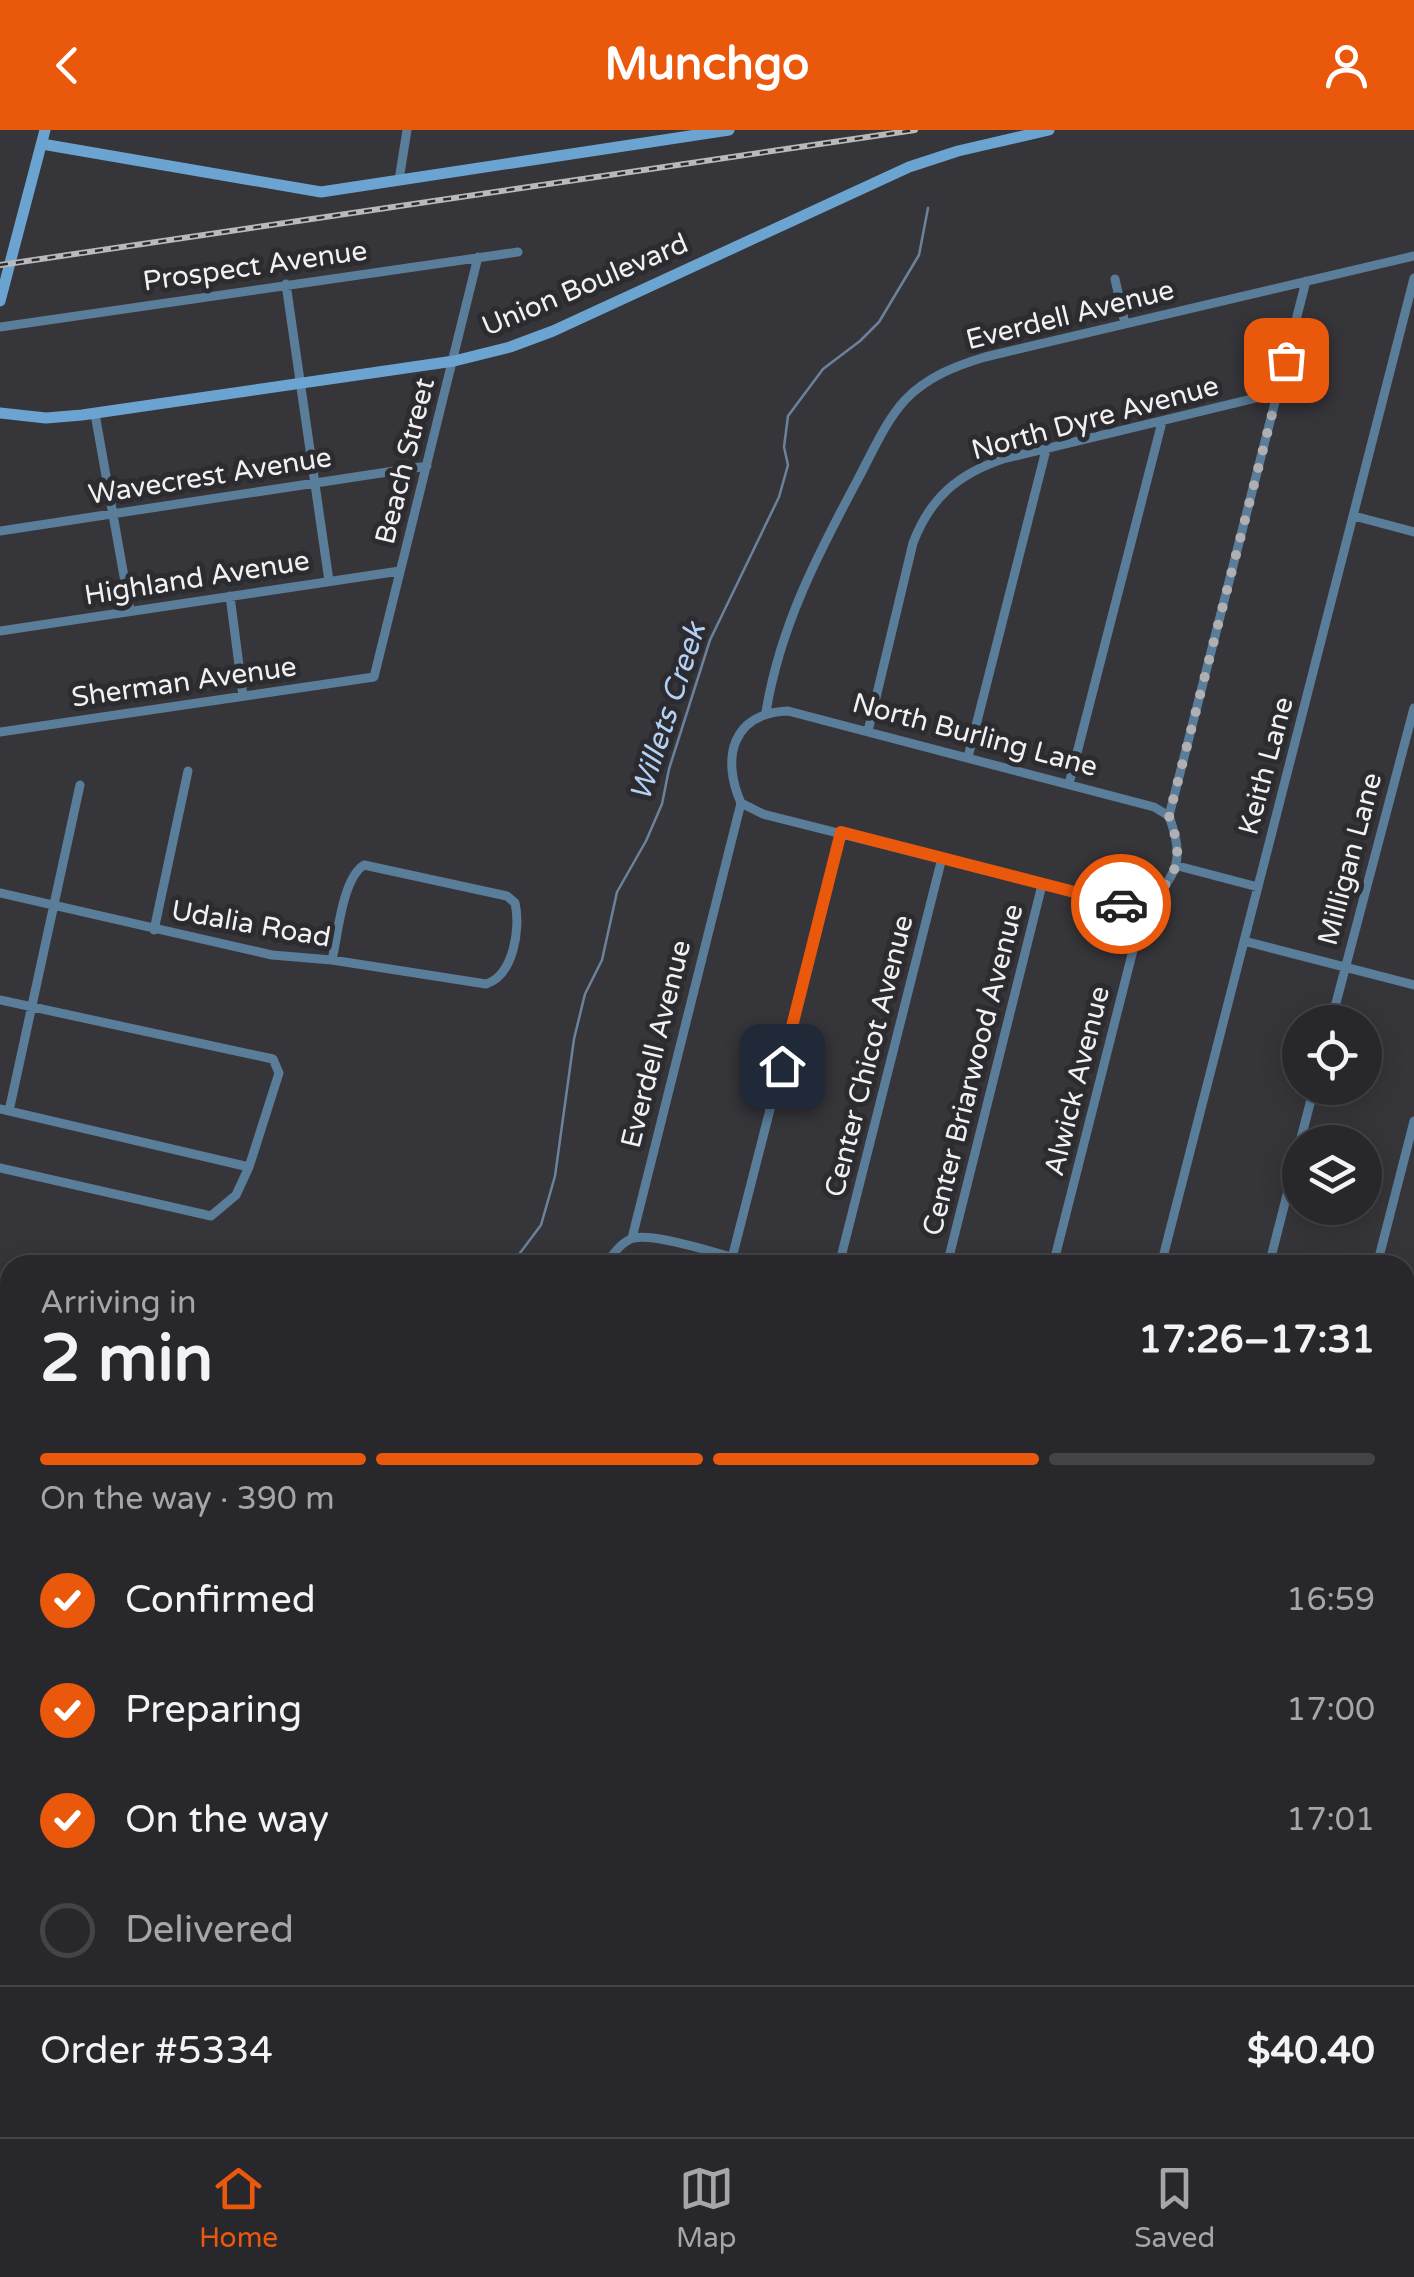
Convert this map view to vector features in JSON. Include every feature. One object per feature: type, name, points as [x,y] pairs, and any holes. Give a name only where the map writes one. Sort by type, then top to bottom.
[{"type":"main road","points":[[0,301],[45,130]]},
{"type":"main road","points":[[42,144],[321,192],[662,135],[729,130]]},
{"type":"main road","name":"Union Boulevard","points":[[0,412],[46,418],[95,414],[492,353],[554,331],[909,167],[958,150],[1049,130]]},
{"type":"street","points":[[399,180],[407,130]]},
{"type":"street","name":"Prospect Avenue","points":[[0,326],[518,252]]},
{"type":"street","name":"Everdell Avenue","points":[[766,712],[788,621],[813,562],[904,402],[939,374],[961,364],[1414,256]]},
{"type":"street","name":"Beach Street","points":[[374,676],[478,257]]},
{"type":"street","points":[[1115,278],[1125,324]]},
{"type":"street","name":"Keith Lane","points":[[1164,1255],[1414,278]]},
{"type":"street","points":[[766,712],[741,734],[731,749],[730,763],[741,804],[762,814],[1144,907],[1170,882],[1178,866],[1178,839],[1169,816],[1306,281]]},
{"type":"street","points":[[286,284],[329,581]]},
{"type":"street","name":"North Dyre Avenue","points":[[868,731],[913,542],[922,519],[955,481],[978,468],[1277,393]]},
{"type":"street","points":[[95,414],[130,610]]},
{"type":"street","points":[[1070,784],[1162,422]]},
{"type":"street","points":[[968,757],[1046,450]]},
{"type":"street","name":"Wavecrest Avenue","points":[[0,531],[427,466]]},
{"type":"street","points":[[1354,516],[1414,532]]},
{"type":"street","name":"Highland Avenue","points":[[0,630],[400,571]]},
{"type":"street","points":[[230,596],[243,696]]},
{"type":"street","name":"Sherman Avenue","points":[[0,732],[374,676]]},
{"type":"street","name":"Milligan Lane","points":[[1335,1005],[1414,708]]},
{"type":"street","name":"North Burling Lane","points":[[766,712],[788,711],[868,731],[1154,807],[1169,816]]},
{"type":"street","points":[[154,930],[188,771]]},
{"type":"street","points":[[80,786],[5,1110],[250,1167]]},
{"type":"street","name":"Everdell Avenue","points":[[632,1238],[741,804]]},
{"type":"street","points":[[733,1255],[841,832]]},
{"type":"street","name":"Center Chicot Avenue","points":[[842,1255],[942,858]]},
{"type":"street","name":"Udalia Road","points":[[0,893],[272,955],[332,960],[486,984],[498,981],[507,968],[517,923],[515,903],[506,896],[364,865],[354,872],[332,960]]},
{"type":"street","points":[[1178,866],[1258,887]]},
{"type":"street","name":"Center Briarwood Avenue","points":[[949,1255],[1042,885]]},
{"type":"street","name":"Alwick Avenue","points":[[1056,1255],[1144,907]]},
{"type":"street","points":[[1244,941],[1414,985]]},
{"type":"street","points":[[0,1000],[273,1059],[279,1074],[250,1167],[236,1194],[211,1216],[0,1168]]},
{"type":"street","points":[[1380,1255],[1414,1121]]},
{"type":"street","points":[[1272,1255],[1282,1214]]},
{"type":"street","points":[[614,1255],[632,1238],[652,1238],[720,1255]]},
{"type":"waterway","name":"Willets Creek","points":[[518,1255],[541,1225],[555,1176],[574,1039],[585,994],[602,960],[617,892],[662,804],[669,769],[710,640],[779,497],[788,465],[784,447],[788,416],[823,369],[879,322],[919,255],[928,208]]},
{"type":"railway","points":[[0,265],[915,130]]},
{"type":"way so far","points":[[1121,904],[1144,907],[1170,882],[1178,866],[1178,839],[1169,816],[1286,360]]},
{"type":"route","points":[[782,1066],[841,832],[1121,904]]}]
